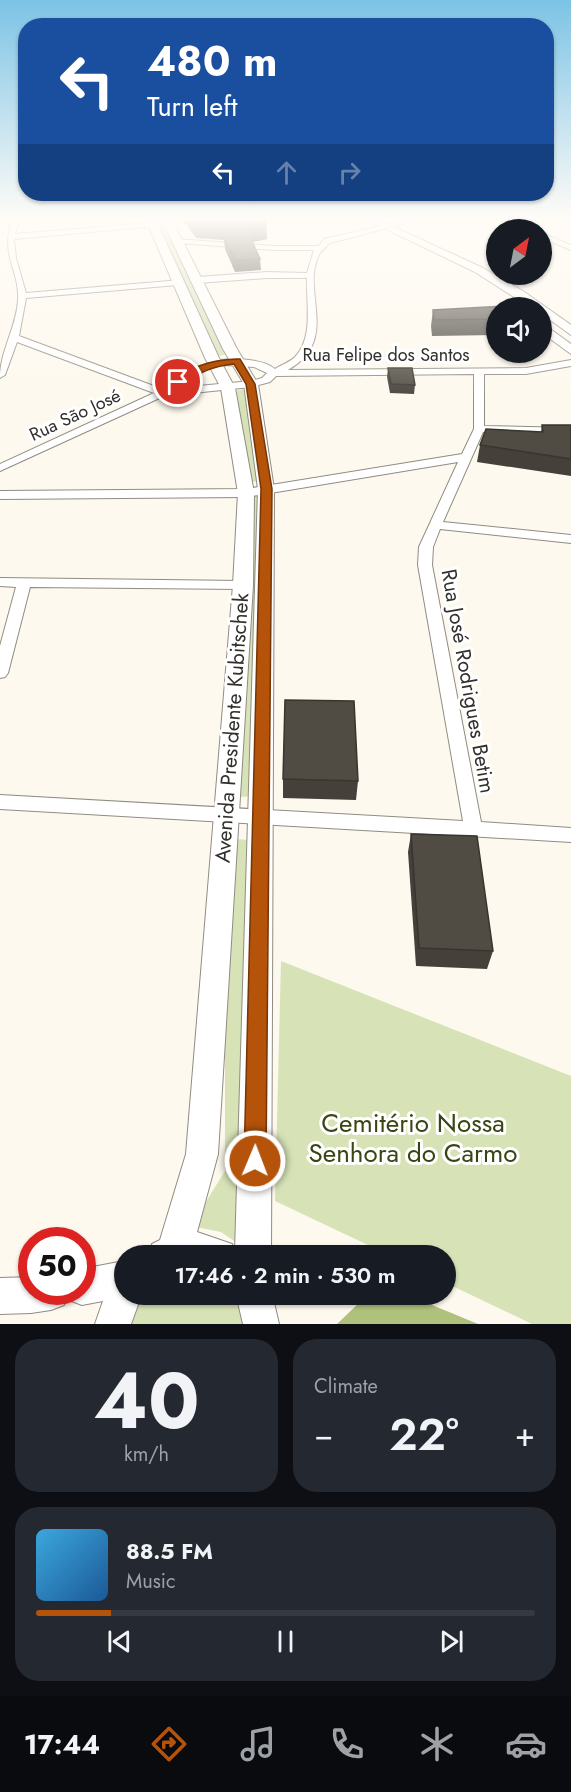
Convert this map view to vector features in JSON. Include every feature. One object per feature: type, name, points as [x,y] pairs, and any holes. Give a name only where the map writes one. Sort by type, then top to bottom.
[{"type":"main road","name":"Avenida Presidente Kubitschek","points":[[187,282],[250,384],[266,489],[254,1245]]},
{"type":"main road","name":"Avenida Presidente Kubitschek","points":[[172,1245],[202,1154],[243,585],[246,493],[228,388],[214,363],[187,282]]},
{"type":"main road","points":[[96,1286],[114,1282]]},
{"type":"main road","points":[[0,1296],[18,1295]]},
{"type":"main road","points":[[113,1324],[120,1305]]},
{"type":"main road","points":[[257,1305],[261,1324]]},
{"type":"street","points":[[0,375],[5,352],[14,338],[23,296],[18,282]]},
{"type":"street","points":[[23,296],[178,282]]},
{"type":"street","points":[[14,338],[163,393],[250,384],[266,380],[273,373],[288,368],[298,361],[314,325],[311,282]]},
{"type":"street","points":[[481,282],[502,297]]},
{"type":"street","points":[[503,282],[524,297]]},
{"type":"street","points":[[552,317],[571,332]]},
{"type":"street","points":[[552,335],[571,350]]},
{"type":"street","points":[[163,393],[193,372],[214,363],[236,361],[264,366],[271,369],[273,373]]},
{"type":"street","name":"Rua Felipe dos Santos","points":[[273,373],[526,371],[571,363]]},
{"type":"street","name":"Rua José Rodrigues Betim","points":[[473,829],[425,565],[426,547],[479,429],[479,371]]},
{"type":"street","name":"Rua São José","points":[[0,468],[163,393]]},
{"type":"street","points":[[479,429],[571,431]]},
{"type":"street","points":[[0,495],[246,493],[466,457]]},
{"type":"street","points":[[435,525],[571,539]]},
{"type":"street","points":[[0,582],[243,585]]},
{"type":"street","points":[[0,673],[24,584]]},
{"type":"street","points":[[2,806],[571,835]]},
{"type":"green space","points":[[183,282],[193,282],[228,354],[219,356]]},
{"type":"green space","points":[[245,389],[260,481],[251,482],[235,391]]},
{"type":"green space","points":[[252,495],[262,495],[264,796],[239,797]]},
{"type":"green space","points":[[233,839],[267,841],[249,1245],[240,1245],[221,1232],[191,1226],[225,1171],[225,1018]]},
{"type":"green space","name":"Cemitério Nossa Senhora do Carmo","points":[[281,961],[571,1076],[571,1324],[532,1324],[456,1288],[456,1245],[368,1245],[275,1201]]},
{"type":"green space","points":[[130,1305],[241,1305],[245,1324],[125,1324]]},
{"type":"green space","points":[[357,1305],[432,1305],[478,1324],[337,1324]]},
{"type":"building","points":[[486,307],[486,319],[434,320],[433,310]]},
{"type":"building","points":[[388,368],[412,368],[415,385],[391,384]]},
{"type":"building","points":[[542,425],[571,425],[571,459],[480,445],[486,429],[543,432]]},
{"type":"building","points":[[285,700],[354,701],[358,781],[283,779]]},
{"type":"building","points":[[411,834],[477,836],[493,951],[419,948]]},
{"type":"route","points":[[178,382],[193,372],[214,363],[236,361],[250,384],[266,489],[255,1161]]}]
